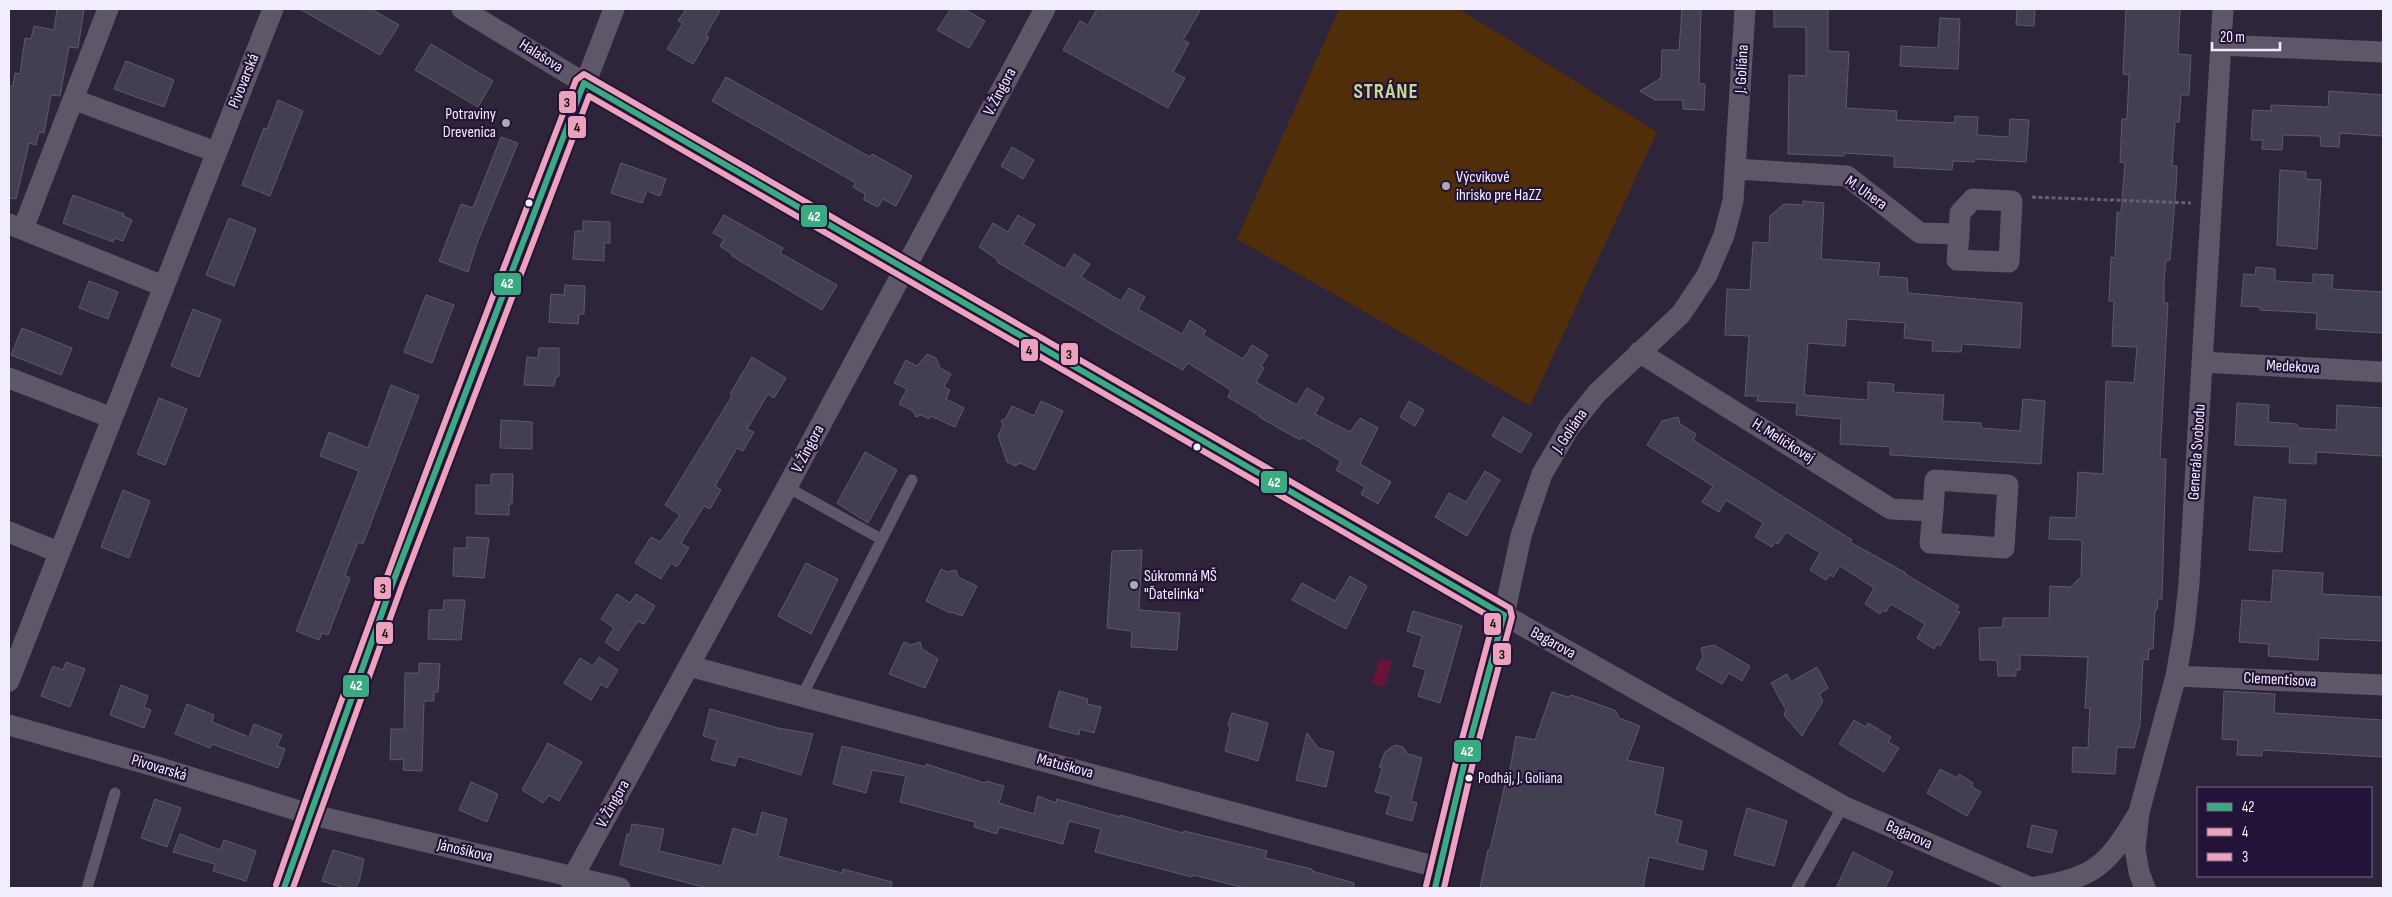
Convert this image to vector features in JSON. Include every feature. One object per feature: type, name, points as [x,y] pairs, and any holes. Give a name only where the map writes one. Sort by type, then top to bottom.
[{"type":"street","points":[[108,9],[74,100],[16,227],[163,286]]},
{"type":"street","name":"Pivovarská","points":[[9,682],[58,552],[273,9]]},
{"type":"street","name":"Halašova","points":[[462,9],[584,84],[905,269]]},
{"type":"street","points":[[284,888],[309,814],[445,448],[614,9]]},
{"type":"street","name":"V. Žingora","points":[[572,883],[1045,9]]},
{"type":"street","name":"J. Goliána","points":[[1435,888],[1504,615],[1521,536],[1542,474],[1569,428],[1597,393],[1681,314],[1707,275],[1724,235],[1733,201],[1736,169],[1745,9]]},
{"type":"street","name":"Generála Svobodu","points":[[2145,888],[2139,872],[2135,849],[2139,812],[2176,676],[2184,630],[2223,9]]},
{"type":"street","points":[[2221,45],[2383,52]]},
{"type":"street","points":[[74,100],[216,152]]},
{"type":"street","name":"M. Uhera","points":[[1736,169],[1847,176],[1920,234],[1959,234]]},
{"type":"street","points":[[1973,199],[2012,201],[2010,262],[1957,260],[1959,234],[1960,214],[1973,199]]},
{"type":"street","name":"Bagarova","points":[[905,269],[1504,615],[1843,806],[2031,888]]},
{"type":"street","name":"H. Meličkovej","points":[[1639,352],[1891,509],[1933,511]]},
{"type":"street","name":"Medekova","points":[[2202,362],[2383,372]]},
{"type":"street","points":[[9,378],[112,418]]},
{"type":"street","points":[[1935,480],[2008,485],[2004,548],[1930,543],[1933,511],[1935,480]]},
{"type":"street","points":[[9,532],[58,552]]},
{"type":"street","name":"Matuškova","points":[[689,666],[1440,868]]},
{"type":"street","name":"Clementisova","points":[[2176,676],[2383,685]]},
{"type":"street","name":"Pivovarská","points":[[9,725],[154,766],[309,814]]},
{"type":"street","points":[[2031,888],[2062,883],[2086,876],[2106,860],[2123,839],[2139,812]]},
{"type":"street","name":"Jánošíkova","points":[[309,814],[572,883],[620,888]]},
{"type":"lane","points":[[802,696],[912,480]]},
{"type":"lane","points":[[787,487],[881,539]]},
{"type":"lane","points":[[87,888],[104,836],[115,793]]},
{"type":"lane","points":[[1797,888],[1843,806]]},
{"type":"path","points":[[2012,201],[2024,196],[2212,204]]},
{"type":"shaded area","name":"Výcvikové ihrisko pre HaZZ","points":[[1339,9],[1459,9],[1657,132],[1530,406],[1237,239]]},
{"type":"shaded area","points":[[1380,658],[1392,662],[1384,687],[1372,684]]},
{"type":"building","points":[[57,9],[84,9],[78,48],[69,47],[60,96],[51,95],[44,133],[39,132],[36,145],[29,143],[16,199],[9,198],[9,86],[13,86],[15,73],[20,74],[25,38],[31,39],[34,26],[54,30]]},
{"type":"building","points":[[300,9],[371,9],[399,25],[380,55]]},
{"type":"building","points":[[686,9],[721,9],[706,35],[709,37],[693,64],[667,49],[683,23],[678,21]]},
{"type":"building","points":[[951,9],[964,9],[985,21],[969,48],[937,30]]},
{"type":"building","points":[[1097,9],[1201,9],[1183,40],[1189,43],[1173,72],[1185,78],[1168,108],[1063,50],[1080,21],[1088,25]]},
{"type":"building","points":[[1682,9],[1701,9],[1699,84],[1705,84],[1704,110],[1683,109],[1683,100],[1655,100],[1640,91],[1661,78],[1662,50],[1679,50]]},
{"type":"building","points":[[1774,9],[1828,9],[1828,51],[1849,52],[1846,108],[1897,111],[1896,120],[1955,123],[1955,116],[1978,117],[1977,135],[2009,137],[2010,119],[2029,120],[2026,162],[1975,159],[1974,162],[1953,161],[1952,170],[1894,167],[1894,156],[1844,153],[1844,156],[1788,154],[1789,75],[1806,76],[1806,27],[1774,27]]},
{"type":"building","points":[[2017,9],[2035,9],[2034,26],[2016,25]]},
{"type":"building","points":[[2126,9],[2180,9],[2178,54],[2191,55],[2189,95],[2181,95],[2179,122],[2175,122],[2172,166],[2177,166],[2176,189],[2170,260],[2166,260],[2164,281],[2164,303],[2168,303],[2160,459],[2166,459],[2162,599],[2158,599],[2157,610],[2155,610],[2153,649],[2149,649],[2148,660],[2143,659],[2140,725],[2134,748],[2117,747],[2115,774],[2072,772],[2073,747],[2088,748],[2090,708],[2085,708],[2088,657],[2020,655],[2020,670],[2016,670],[2016,676],[1998,676],[1997,660],[1980,660],[1979,628],[2003,627],[2003,618],[2049,618],[2050,586],[2070,587],[2081,577],[2081,540],[2049,539],[2050,517],[2076,518],[2078,472],[2103,474],[2106,381],[2134,383],[2137,347],[2112,346],[2114,301],[2109,301],[2111,257],[2115,258],[2117,212],[2121,213],[2125,163],[2120,162],[2122,119],[2127,119],[2129,75],[2123,74]]},
{"type":"building","points":[[1940,18],[1960,19],[1958,69],[1900,66],[1901,46],[1938,48]]},
{"type":"building","points":[[431,44],[493,81],[478,107],[415,70]]},
{"type":"building","points":[[126,61],[174,80],[164,107],[114,89]]},
{"type":"building","points":[[726,77],[870,157],[872,154],[912,176],[896,206],[883,199],[878,207],[864,200],[865,194],[853,187],[856,183],[712,101]]},
{"type":"building","points":[[2329,91],[2383,95],[2383,136],[2340,133],[2339,147],[2321,146],[2320,136],[2283,135],[2282,150],[2262,149],[2263,140],[2251,140],[2253,110],[2271,111],[2271,105],[2328,107]]},
{"type":"building","points":[[278,100],[303,111],[270,196],[242,185],[264,128],[267,129]]},
{"type":"building","points":[[501,137],[518,143],[477,243],[468,272],[439,261],[461,204],[473,208]]},
{"type":"building","points":[[1012,147],[1034,160],[1023,179],[1001,166]]},
{"type":"building","points":[[621,163],[666,179],[660,196],[647,191],[642,203],[611,193]]},
{"type":"building","points":[[2280,170],[2306,172],[2306,179],[2321,180],[2317,249],[2277,245]]},
{"type":"building","points":[[73,195],[124,214],[123,216],[132,220],[123,241],[114,238],[113,242],[63,223]]},
{"type":"building","points":[[1803,201],[1824,203],[1821,259],[1880,263],[1878,276],[1907,278],[1908,293],[2022,303],[2020,348],[1962,344],[1961,352],[1932,351],[1933,341],[1904,338],[1905,323],[1847,319],[1845,346],[1808,343],[1804,395],[1868,400],[1868,382],[1894,384],[1893,392],[1944,395],[1942,421],[1981,423],[1981,428],[2020,431],[2023,399],[2045,401],[2041,464],[1890,455],[1890,447],[1840,444],[1841,419],[1796,415],[1797,403],[1757,401],[1758,396],[1745,396],[1749,336],[1725,335],[1727,289],[1750,290],[1753,242],[1769,243],[1770,216],[1784,204],[1803,205]]},
{"type":"building","points":[[724,215],[783,248],[780,253],[837,285],[822,310],[732,256],[732,254],[720,246],[724,239],[713,233]]},
{"type":"building","points":[[1018,215],[1035,225],[1023,244],[1065,269],[1074,254],[1090,264],[1081,277],[1121,301],[1129,288],[1145,297],[1138,309],[1182,334],[1190,320],[1206,331],[1203,335],[1243,359],[1252,345],[1268,355],[1261,366],[1264,368],[1256,382],[1297,405],[1307,388],[1324,398],[1315,414],[1350,432],[1360,418],[1378,428],[1360,464],[1391,482],[1378,504],[1361,494],[1365,487],[1336,470],[1341,461],[1301,437],[1300,440],[1259,417],[1228,397],[1231,390],[1188,363],[1183,370],[1112,330],[997,262],[998,260],[979,247],[993,223],[1008,232]]},
{"type":"building","points":[[229,218],[256,229],[234,286],[206,275]]},
{"type":"building","points":[[583,221],[610,222],[610,243],[604,243],[604,261],[573,259],[575,231],[583,231]]},
{"type":"building","points":[[2256,267],[2275,269],[2275,281],[2313,283],[2313,274],[2333,275],[2332,289],[2383,292],[2383,333],[2316,329],[2317,313],[2260,310],[2260,307],[2241,306],[2244,274],[2255,275]]},
{"type":"building","points":[[89,281],[118,292],[108,319],[79,308]]},
{"type":"building","points":[[565,285],[585,286],[584,314],[579,314],[578,324],[549,322],[551,294],[564,295]]},
{"type":"building","points":[[426,295],[454,305],[432,363],[404,352]]},
{"type":"building","points":[[193,309],[221,320],[199,377],[171,366]]},
{"type":"building","points":[[22,328],[72,348],[61,375],[11,355]]},
{"type":"building","points":[[539,348],[559,348],[559,376],[556,377],[554,386],[524,385],[527,357],[538,358]]},
{"type":"building","points":[[927,354],[936,358],[940,368],[951,374],[944,387],[950,390],[946,399],[964,408],[955,427],[931,416],[929,419],[921,415],[916,417],[913,411],[899,404],[907,389],[894,383],[906,360],[917,366]]},
{"type":"building","points":[[752,357],[786,378],[774,398],[768,394],[747,429],[754,432],[743,451],[737,448],[715,486],[721,490],[710,509],[704,506],[681,543],[689,548],[677,567],[671,563],[661,579],[635,563],[651,537],[660,542],[680,515],[665,505],[732,396],[730,394]]},
{"type":"building","points":[[391,385],[419,396],[363,544],[358,542],[345,575],[350,578],[328,635],[322,633],[319,640],[296,631],[359,471],[320,456],[329,432],[368,448]]},
{"type":"building","points":[[159,398],[187,409],[165,465],[137,454]]},
{"type":"building","points":[[1041,401],[1063,411],[1035,470],[1020,463],[1016,466],[1007,462],[998,436],[1003,425],[1001,421],[1006,418],[1012,406],[1034,416]]},
{"type":"building","points":[[1409,401],[1424,410],[1415,426],[1400,417]]},
{"type":"building","points":[[2237,403],[2269,405],[2268,422],[2296,424],[2299,428],[2336,430],[2337,405],[2383,408],[2383,456],[2316,452],[2316,464],[2289,463],[2290,447],[2235,445]]},
{"type":"building","points":[[1503,417],[1532,434],[1521,453],[1492,436]]},
{"type":"building","points":[[1678,417],[1680,424],[1696,434],[1693,440],[1852,540],[1850,542],[1906,573],[1959,606],[1956,611],[1960,612],[1940,646],[1937,644],[1934,649],[1917,638],[1925,624],[1891,604],[1886,612],[1883,610],[1880,614],[1865,604],[1874,588],[1840,566],[1833,577],[1830,575],[1826,580],[1810,570],[1820,553],[1786,532],[1778,544],[1775,542],[1772,547],[1755,537],[1763,523],[1726,500],[1719,512],[1702,502],[1713,486],[1647,445],[1662,421]]},
{"type":"building","points":[[501,420],[532,422],[532,449],[500,448]]},
{"type":"building","points":[[865,452],[897,470],[868,523],[837,503]]},
{"type":"building","points":[[1485,471],[1500,480],[1467,536],[1435,517],[1449,493],[1466,502]]},
{"type":"building","points":[[491,474],[513,474],[512,504],[509,504],[509,515],[476,514],[476,485],[491,485]]},
{"type":"building","points":[[123,490],[150,501],[129,558],[101,547]]},
{"type":"building","points":[[2254,497],[2286,500],[2282,552],[2249,550]]},
{"type":"building","points":[[467,537],[489,538],[484,578],[453,576],[454,548],[467,548]]},
{"type":"building","points":[[1142,550],[1139,610],[1180,613],[1177,650],[1131,647],[1132,631],[1107,628],[1112,551]]},
{"type":"building","points":[[806,563],[838,579],[811,634],[778,616]]},
{"type":"building","points":[[941,569],[948,572],[956,570],[958,577],[977,586],[962,616],[950,613],[926,601]]},
{"type":"building","points":[[2273,570],[2323,573],[2322,594],[2383,597],[2383,641],[2319,638],[2318,660],[2268,656],[2269,644],[2239,642],[2242,600],[2271,602]]},
{"type":"building","points":[[1350,576],[1367,586],[1346,629],[1292,600],[1302,583],[1335,601]]},
{"type":"building","points":[[617,594],[630,603],[636,594],[655,606],[644,624],[638,621],[618,651],[605,642],[614,628],[601,619]]},
{"type":"building","points":[[444,600],[465,600],[461,640],[428,639],[429,610],[443,610]]},
{"type":"building","points":[[1413,611],[1462,626],[1440,703],[1418,696],[1426,670],[1413,666],[1422,636],[1407,631]]},
{"type":"building","points":[[904,642],[911,645],[920,642],[922,649],[938,659],[925,688],[889,674]]},
{"type":"building","points":[[1714,645],[1750,666],[1742,681],[1729,673],[1722,684],[1696,669],[1703,657],[1701,648]]},
{"type":"building","points":[[599,657],[618,670],[607,688],[601,684],[591,700],[564,683],[580,658],[593,666]]},
{"type":"building","points":[[66,662],[85,669],[70,707],[41,696],[53,666],[63,670]]},
{"type":"building","points":[[419,663],[440,664],[438,692],[434,692],[434,701],[424,701],[422,771],[403,770],[404,759],[390,760],[391,729],[404,729],[405,673],[419,673]]},
{"type":"building","points":[[1817,667],[1828,688],[1819,694],[1823,701],[1802,736],[1784,715],[1786,710],[1771,683],[1787,674],[1791,682]]},
{"type":"building","points":[[121,685],[148,696],[144,707],[151,710],[144,728],[110,715]]},
{"type":"building","points":[[1059,691],[1088,699],[1087,704],[1101,707],[1094,733],[1080,729],[1079,735],[1049,727]]},
{"type":"building","points":[[2224,691],[2275,694],[2274,713],[2383,720],[2383,757],[2262,750],[2262,756],[2237,755],[2238,740],[2222,739]]},
{"type":"building","points":[[1552,692],[1568,697],[1572,695],[1616,711],[1619,718],[1640,726],[1627,760],[1664,768],[1655,814],[1682,821],[1677,843],[1707,851],[1703,870],[1649,857],[1643,888],[1480,888],[1506,780],[1508,780],[1516,736],[1535,740]]},
{"type":"building","points":[[187,704],[214,715],[212,722],[249,737],[254,724],[282,735],[277,746],[285,749],[278,768],[212,744],[210,748],[175,734]]},
{"type":"building","points":[[710,709],[778,728],[813,734],[801,775],[738,756],[735,766],[711,760],[717,740],[703,736]]},
{"type":"building","points":[[1232,713],[1268,723],[1258,761],[1225,751],[1230,729],[1228,725]]},
{"type":"building","points":[[1854,720],[1866,727],[1868,723],[1891,737],[1888,742],[1899,748],[1884,772],[1839,744]]},
{"type":"building","points":[[1307,733],[1318,748],[1334,752],[1326,787],[1296,780]]},
{"type":"building","points":[[548,743],[582,762],[559,801],[549,795],[543,803],[522,790]]},
{"type":"building","points":[[1395,745],[1403,747],[1408,754],[1422,758],[1411,801],[1417,803],[1412,821],[1386,814],[1391,796],[1375,792],[1382,768],[1379,767],[1385,752]]},
{"type":"building","points":[[842,746],[926,767],[926,764],[985,783],[986,781],[1004,786],[999,803],[1034,814],[1038,796],[1056,803],[1057,799],[1183,833],[1184,831],[1267,851],[1265,858],[1312,869],[1312,871],[1354,883],[1354,888],[1245,888],[1193,875],[1192,877],[1095,852],[1101,829],[1069,821],[1063,844],[999,827],[997,834],[974,827],[975,822],[900,802],[906,776],[872,770],[866,793],[833,784]]},
{"type":"building","points":[[1940,769],[1957,778],[1959,774],[1973,783],[1971,786],[1981,792],[1967,816],[1927,793]]},
{"type":"building","points":[[471,782],[498,794],[487,822],[459,810]]},
{"type":"building","points":[[155,799],[181,808],[167,847],[141,838]]},
{"type":"building","points":[[1747,808],[1787,821],[1774,866],[1734,855]]},
{"type":"building","points":[[762,812],[787,819],[778,856],[842,873],[843,869],[892,882],[891,888],[707,888],[620,865],[627,834],[630,834],[632,824],[664,829],[659,851],[722,866],[733,828],[756,835]]},
{"type":"building","points":[[2032,825],[2057,831],[2052,853],[2027,847]]},
{"type":"building","points":[[180,834],[220,850],[224,840],[256,851],[246,881],[213,871],[215,864],[173,852]]},
{"type":"building","points":[[333,850],[364,859],[359,882],[355,888],[345,888],[322,881]]},
{"type":"building","points":[[1853,852],[1893,872],[1885,888],[1836,888]]},
{"type":"transit line","name":"3","points":[[276,885],[348,682],[461,381],[576,80],[584,74],[1510,608],[1512,617],[1474,758],[1444,888]]},
{"type":"transit line","name":"42","points":[[584,83],[1504,615]]},
{"type":"transit line","name":"42","points":[[284,888],[392,585],[584,83]]},
{"type":"transit line","name":"4","points":[[293,888],[401,588],[589,96],[1494,619],[1458,754],[1426,886]]},
{"type":"transit line","name":"42","points":[[1435,888],[1466,756],[1504,615]]},
{"type":"place","name":"Potraviny Drevenica","points":[[506,123]]},
{"type":"place","name":"Výcvikové ihrisko pre HaZZ","points":[[1446,186]]},
{"type":"place","name":"Súkromná MŠ \"Ďatelinka\"","points":[[1134,585]]},
{"type":"place","name":"Podháj, J. Goliana","points":[[1469,778]]},
{"type":"district","name":"STRÁNE","points":[[1386,91]]}]
